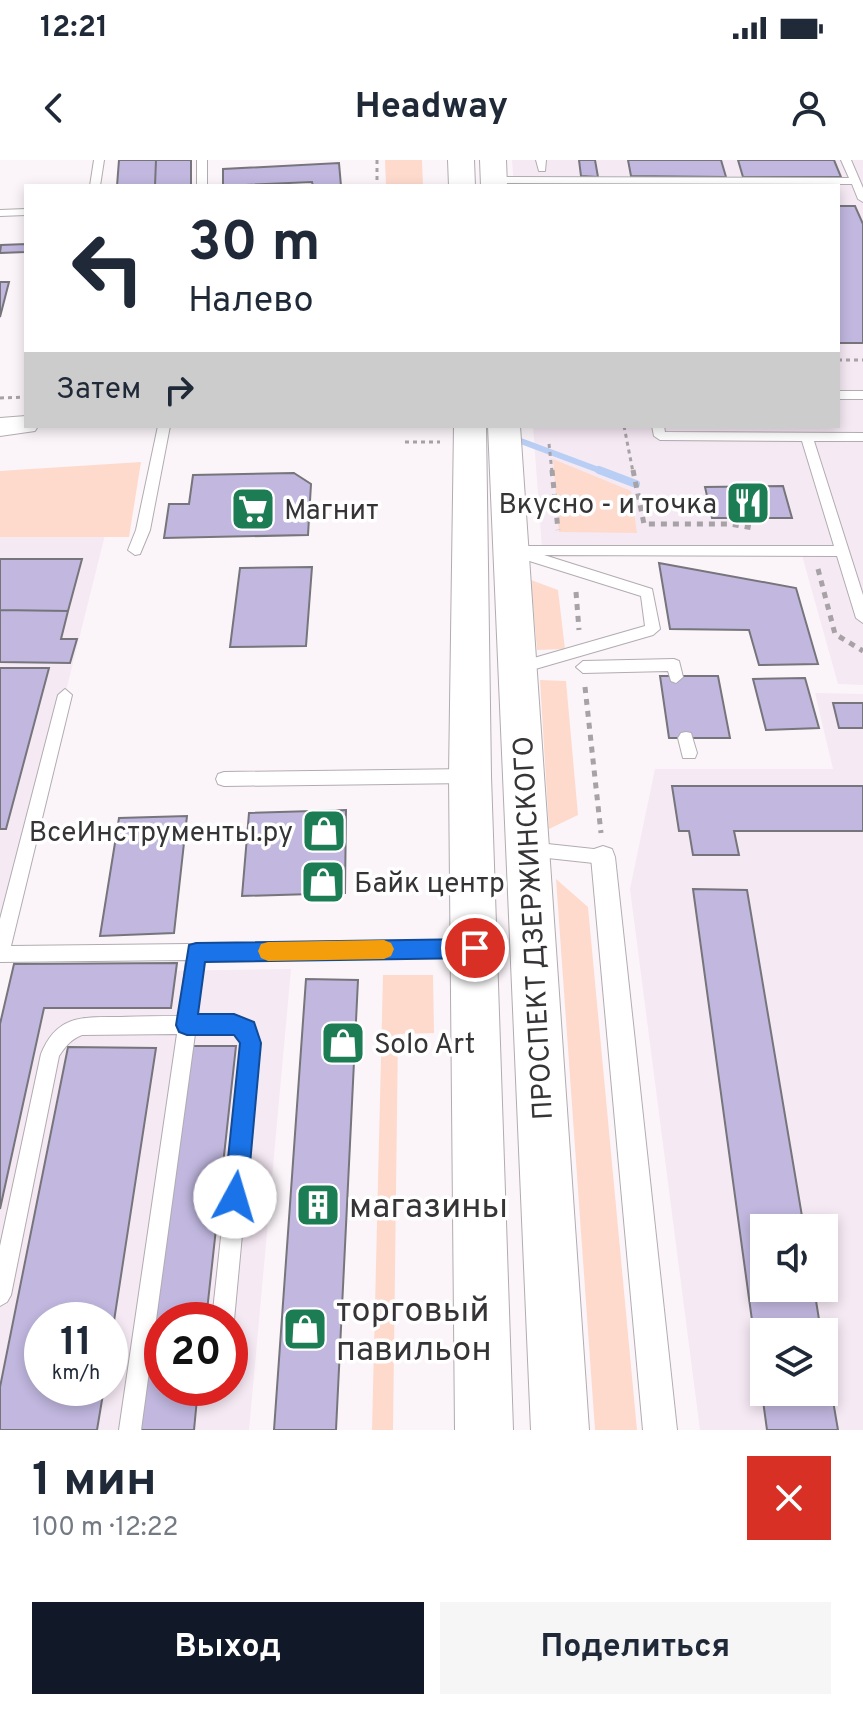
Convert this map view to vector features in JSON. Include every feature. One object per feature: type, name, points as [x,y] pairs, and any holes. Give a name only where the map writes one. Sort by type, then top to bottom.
[{"type":"street","points":[[461,160],[462,184]]},
{"type":"street","points":[[0,427],[24,425]]},
{"type":"street","name":"ПРОСПЕКТ ДЗЕРЖИНСКОГО","points":[[504,428],[560,1430]]},
{"type":"street","name":"ПРОСПЕКТ ДЗЕРЖИНСКОГО","points":[[459,434],[475,948],[484,1430]]},
{"type":"street","points":[[603,857],[660,1430]]},
{"type":"lane","points":[[95,184],[99,160]]},
{"type":"lane","points":[[202,160],[202,184]]},
{"type":"lane","points":[[846,160],[863,199]]},
{"type":"lane","points":[[493,175],[855,181]]},
{"type":"lane","points":[[0,213],[24,212]]},
{"type":"lane","points":[[840,395],[863,395]]},
{"type":"lane","points":[[135,550],[143,530],[164,428]]},
{"type":"lane","points":[[658,428],[660,436],[863,437]]},
{"type":"lane","points":[[807,437],[863,618]]},
{"type":"lane","points":[[511,550],[841,551]]},
{"type":"lane","points":[[511,550],[647,593],[653,629],[518,668]]},
{"type":"lane","points":[[583,667],[674,665],[676,677]]},
{"type":"lane","points":[[65,695],[0,954],[475,948]]},
{"type":"lane","points":[[224,779],[470,776]]},
{"type":"lane","points":[[528,848],[603,857]]},
{"type":"lane","points":[[130,1430],[196,952]]},
{"type":"lane","points":[[0,1295],[50,1054],[56,1040],[68,1030],[82,1026],[234,1025],[246,1029],[251,1043],[225,1302]]},
{"type":"path","points":[[377,160],[377,184]]},
{"type":"path","points":[[840,360],[863,360]]},
{"type":"path","points":[[0,398],[24,397]]},
{"type":"path","points":[[405,442],[459,434]]},
{"type":"path","points":[[549,444],[560,550]]},
{"type":"path","points":[[574,570],[581,649]]},
{"type":"path","points":[[583,667],[603,857]]},
{"type":"shaded area","points":[[385,160],[422,160],[423,184],[386,184]]},
{"type":"shaded area","points":[[512,160],[863,160],[863,685],[838,684],[800,548],[542,548],[533,428],[840,428],[840,184],[514,184]]},
{"type":"shaded area","points":[[553,459],[631,491],[637,533],[559,532]]},
{"type":"shaded area","points":[[141,462],[129,537],[0,537],[0,471]]},
{"type":"shaded area","points":[[112,507],[65,695],[0,953],[0,511]]},
{"type":"shaded area","points":[[531,580],[558,590],[565,649],[537,650]]},
{"type":"shaded area","points":[[540,680],[566,681],[578,815],[549,829]]},
{"type":"shaded area","points":[[815,693],[863,694],[863,1430],[700,1430],[630,889],[655,769],[833,769]]},
{"type":"shaded area","points":[[556,879],[588,907],[637,1430],[595,1430]]},
{"type":"shaded area","points":[[291,969],[249,1430],[0,1430],[0,1024],[13,973]]},
{"type":"shaded area","points":[[383,975],[433,975],[434,1033],[398,1034],[393,1430],[372,1430]]},
{"type":"building","points":[[119,160],[156,160],[155,184],[117,184]]},
{"type":"building","points":[[156,160],[191,160],[191,184],[155,184]]},
{"type":"building","points":[[579,160],[595,160],[598,177],[581,176]]},
{"type":"building","points":[[628,160],[721,160],[726,177],[631,176]]},
{"type":"building","points":[[738,160],[834,160],[841,177],[743,177]]},
{"type":"building","points":[[339,163],[341,184],[223,184],[223,169]]},
{"type":"building","points":[[840,206],[855,206],[863,224],[863,343],[840,343]]},
{"type":"building","points":[[24,244],[24,252],[0,253],[1,245]]},
{"type":"building","points":[[0,282],[9,282],[0,317]]},
{"type":"building","points":[[294,473],[311,484],[308,535],[164,538],[169,504],[189,504],[193,475]]},
{"type":"building","name":"Вкусно - и точка","points":[[783,486],[792,518],[712,518],[705,487]]},
{"type":"building","points":[[0,559],[82,559],[68,611],[0,610]]},
{"type":"building","points":[[659,563],[796,588],[818,664],[759,665],[749,630],[670,629]]},
{"type":"building","points":[[312,567],[306,646],[230,647],[240,568]]},
{"type":"building","points":[[0,610],[68,611],[61,639],[77,639],[70,663],[0,662]]},
{"type":"building","points":[[0,668],[49,668],[6,829],[0,829]]},
{"type":"building","points":[[660,676],[718,676],[730,738],[669,738]]},
{"type":"building","points":[[805,678],[819,728],[766,730],[753,679]]},
{"type":"building","points":[[833,703],[863,703],[863,728],[839,728]]},
{"type":"building","points":[[672,786],[863,786],[863,831],[734,831],[739,855],[693,855],[689,831],[679,831]]},
{"type":"building","points":[[346,810],[345,893],[242,896],[249,813]]},
{"type":"building","points":[[187,816],[174,933],[100,936],[119,818]]},
{"type":"building","points":[[693,889],[747,890],[802,1214],[750,1214],[750,1302],[816,1302],[819,1318],[752,1318]]},
{"type":"building","points":[[177,963],[171,1008],[44,1008],[0,1209],[0,1024],[14,964]]},
{"type":"building","name":"магазины","points":[[306,979],[358,980],[336,1430],[274,1430]]},
{"type":"building","points":[[189,1046],[236,1046],[208,1302],[154,1302]]},
{"type":"building","points":[[68,1047],[156,1048],[117,1302],[24,1302],[24,1406],[101,1406],[97,1430],[0,1430],[0,1387]]},
{"type":"building","points":[[144,1378],[144,1406],[196,1406],[194,1430],[137,1430]]},
{"type":"building","points":[[764,1406],[834,1406],[838,1430],[767,1430]]},
{"type":"waterway","points":[[518,440],[604,472]]},
{"type":"waterway","points":[[599,470],[636,484]]},
{"type":"slow traffic","points":[[268,951],[384,949]]},
{"type":"place","name":"Вкусно - и точка","points":[[748,503]]},
{"type":"place","name":"Магнит","points":[[253,509]]},
{"type":"place","name":"ВсеИнструменты.ру","points":[[324,831]]},
{"type":"place","name":"Байк центр","points":[[323,882]]},
{"type":"place","name":"Solo Art","points":[[343,1043]]},
{"type":"place","name":"магазины","points":[[318,1205]]},
{"type":"place","name":"торговый павильон","points":[[305,1329]]},
{"type":"route","points":[[235,1197],[251,1043],[246,1029],[234,1025],[187,1025],[196,952],[475,948]]}]
